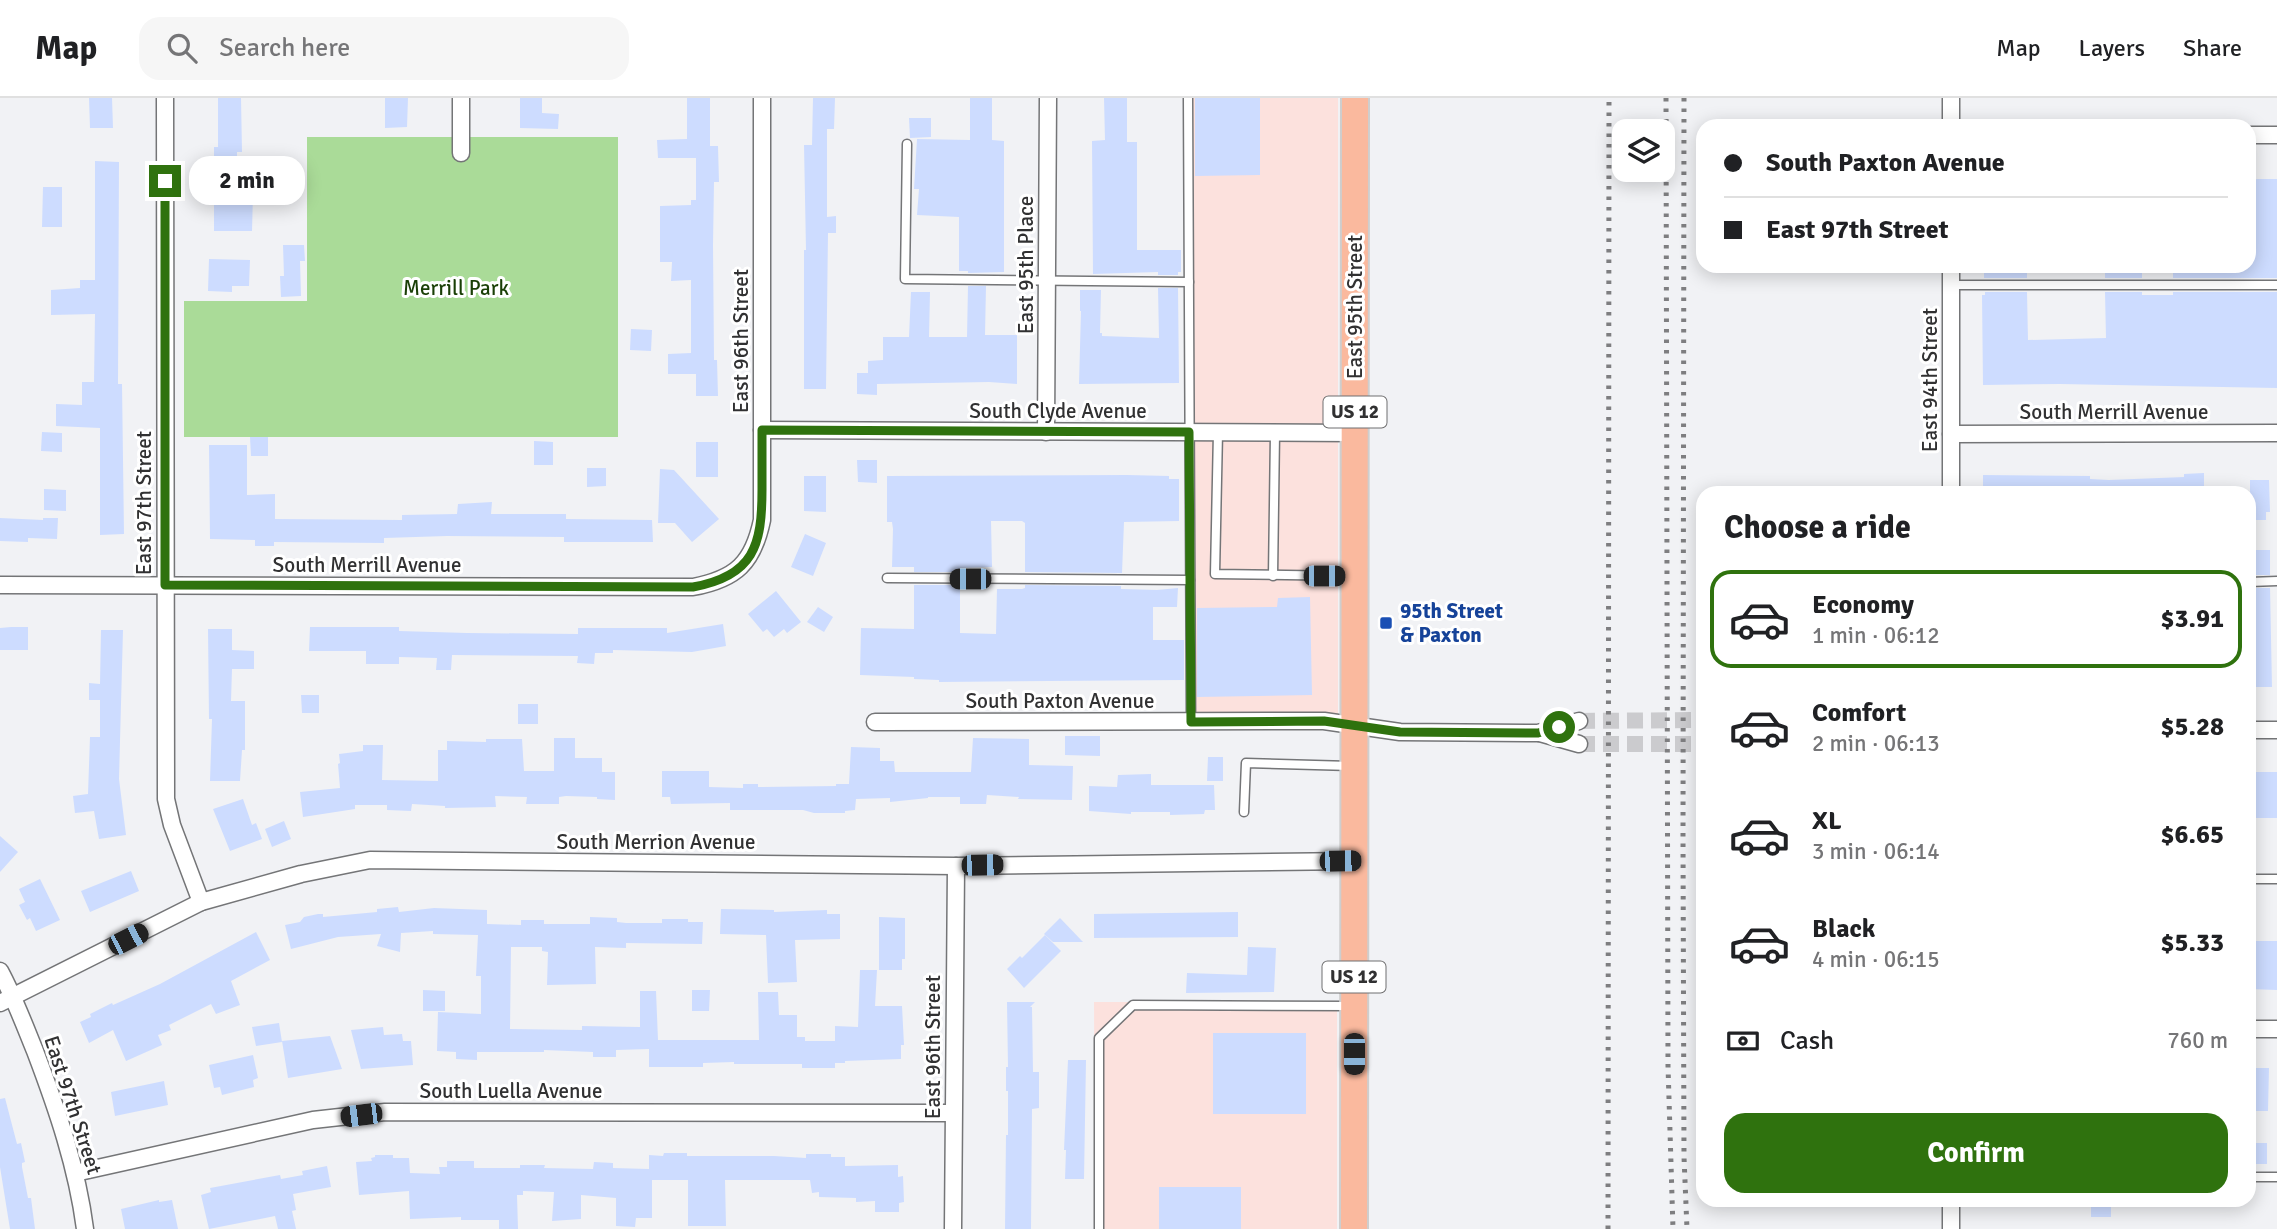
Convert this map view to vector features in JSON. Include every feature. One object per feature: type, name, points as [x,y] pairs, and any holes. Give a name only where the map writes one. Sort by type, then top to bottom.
[{"type":"main road","name":"East 95th Street","points":[[1354,1229],[1355,98]]},
{"type":"street","name":"East 97th Street","points":[[165,98],[166,799],[172,825],[201,902]]},
{"type":"street","points":[[461,98],[461,153]]},
{"type":"street","name":"East 96th Street","points":[[731,575],[757,543],[762,520],[762,98]]},
{"type":"street","name":"East 95th Place","points":[[1046,432],[1048,98]]},
{"type":"street","points":[[1951,98],[1951,119]]},
{"type":"street","points":[[2256,135],[2277,135]]},
{"type":"street","name":"East 94th Street","points":[[1951,273],[1951,486]]},
{"type":"street","name":"South Clyde Avenue","points":[[762,430],[1355,433]]},
{"type":"street","name":"South Merrill Avenue","points":[[1951,434],[2277,433]]},
{"type":"street","name":"South Merrill Avenue","points":[[0,585],[693,587],[713,583],[731,575]]},
{"type":"street","name":"South Paxton Avenue","points":[[875,722],[1324,721],[1400,732],[1538,733],[1579,744]]},
{"type":"street","name":"South Paxton Avenue","points":[[1538,733],[1579,721]]},
{"type":"street","points":[[2256,730],[2277,730]]},
{"type":"street","name":"South Merrion Avenue","points":[[7,1000],[201,902],[301,874],[370,860],[956,866],[1354,861]]},
{"type":"street","name":"East 96th Street","points":[[953,1229],[956,866]]},
{"type":"street","points":[[0,971],[7,1000]]},
{"type":"street","name":"East 97th Street","points":[[7,1000],[48,1085],[75,1172],[85,1229]]},
{"type":"street","points":[[2256,1029],[2277,1029]]},
{"type":"street","name":"South Luella Avenue","points":[[75,1172],[313,1120],[385,1112],[953,1113]]},
{"type":"street","points":[[1951,1207],[1951,1229]]},
{"type":"lane","points":[[1188,98],[1191,722]]},
{"type":"lane","points":[[906,144],[905,279],[1189,282]]},
{"type":"lane","points":[[1951,285],[2277,285]]},
{"type":"lane","points":[[1218,432],[1214,573],[1354,576]]},
{"type":"lane","points":[[1273,576],[1275,433]]},
{"type":"lane","points":[[887,578],[1190,580]]},
{"type":"lane","points":[[2256,582],[2277,582]]},
{"type":"lane","points":[[1244,812],[1245,763],[1354,766]]},
{"type":"lane","points":[[2256,879],[2277,879]]},
{"type":"lane","points":[[1100,1229],[1099,1038],[1133,1006],[1354,1006]]},
{"type":"lane","points":[[2256,1177],[2277,1177]]},
{"type":"shaded area","points":[[1185,98],[1338,98],[1338,717],[1187,718]]},
{"type":"shaded area","points":[[1094,1002],[1337,1002],[1337,1229],[1095,1229]]},
{"type":"green space","name":"Merrill Park","points":[[307,137],[618,137],[618,437],[184,437],[184,301],[307,301]]},
{"type":"building","points":[[89,98],[112,98],[113,128],[90,128]]},
{"type":"building","points":[[218,98],[241,98],[242,152],[237,152],[237,193],[253,194],[252,231],[214,231],[214,147],[218,147]]},
{"type":"building","points":[[385,98],[408,98],[407,127],[385,128]]},
{"type":"building","points":[[520,98],[542,98],[542,113],[559,114],[558,129],[520,128]]},
{"type":"building","points":[[687,98],[710,98],[710,146],[718,146],[719,182],[714,182],[713,245],[714,360],[717,360],[718,396],[696,396],[696,374],[668,374],[668,354],[691,353],[691,280],[671,281],[672,262],[660,262],[660,206],[691,205],[691,200],[696,200],[696,158],[658,158],[657,140],[687,139]]},
{"type":"building","points":[[813,98],[835,98],[834,129],[827,129],[827,217],[836,216],[836,233],[828,233],[826,389],[804,389],[804,145],[812,145]]},
{"type":"building","points":[[970,98],[992,98],[992,140],[1004,141],[1004,272],[959,271],[959,217],[917,215],[919,189],[914,189],[917,139],[970,140]]},
{"type":"building","points":[[1104,98],[1127,98],[1127,142],[1137,142],[1137,250],[1181,250],[1181,272],[1178,272],[1178,275],[1158,275],[1158,272],[1093,274],[1092,141],[1105,140]]},
{"type":"building","points":[[1195,98],[1260,98],[1260,175],[1195,176]]},
{"type":"building","points":[[909,118],[931,118],[931,137],[910,138]]},
{"type":"building","points":[[95,161],[119,162],[118,384],[122,384],[124,534],[100,535],[100,428],[56,426],[56,404],[82,405],[82,382],[94,382],[95,314],[51,315],[51,290],[80,288],[80,280],[95,280]]},
{"type":"building","points":[[2256,179],[2277,179],[2277,278],[2173,278],[2173,273],[2256,273]]},
{"type":"building","points":[[43,187],[62,187],[62,227],[42,227]]},
{"type":"building","points":[[283,245],[304,245],[305,261],[300,261],[301,296],[281,297],[280,276],[284,276]]},
{"type":"building","points":[[209,259],[250,260],[249,286],[232,286],[232,292],[208,291]]},
{"type":"building","points":[[1984,273],[2027,273],[2027,278],[1984,278]]},
{"type":"building","points":[[2105,273],[2142,273],[2142,278],[2105,278]]},
{"type":"building","points":[[968,286],[986,286],[985,335],[1017,335],[1017,384],[877,384],[877,395],[857,394],[857,373],[868,373],[868,361],[883,360],[883,337],[909,337],[911,292],[930,292],[929,337],[967,337]]},
{"type":"building","points":[[1158,288],[1178,288],[1179,383],[1079,384],[1080,290],[1101,290],[1102,336],[1159,338]]},
{"type":"building","points":[[1985,292],[2027,292],[2028,340],[2106,338],[2105,292],[2173,295],[2173,292],[2277,292],[2277,388],[1983,385],[1982,295],[1985,295]]},
{"type":"building","points":[[631,329],[652,330],[651,351],[630,350]]},
{"type":"building","points":[[42,432],[62,433],[62,452],[41,451]]},
{"type":"building","points":[[250,437],[268,437],[268,456],[251,456]]},
{"type":"building","points":[[534,441],[553,442],[553,465],[534,465]]},
{"type":"building","points":[[696,442],[718,442],[718,477],[696,477]]},
{"type":"building","points":[[209,445],[247,445],[247,495],[275,494],[275,519],[402,520],[402,515],[457,514],[458,504],[492,502],[491,514],[566,514],[566,519],[652,520],[653,542],[564,542],[564,537],[447,536],[384,538],[384,543],[274,542],[274,546],[255,546],[255,540],[210,539]]},
{"type":"building","points":[[857,460],[877,460],[877,483],[858,482]]},
{"type":"building","points":[[587,468],[606,468],[606,486],[587,487]]},
{"type":"building","points":[[660,469],[674,470],[719,519],[692,542],[675,523],[658,523]]},
{"type":"building","points":[[2204,473],[2204,486],[1983,486],[1983,475],[2090,476],[2090,479],[2109,480],[2184,477],[2184,474]]},
{"type":"building","points":[[804,476],[826,476],[826,512],[804,511]]},
{"type":"building","points":[[887,476],[1169,476],[1169,479],[1179,479],[1179,521],[1124,522],[1122,573],[1025,572],[1025,523],[1022,521],[991,521],[992,567],[960,568],[960,572],[914,572],[914,567],[892,567],[893,529],[892,522],[887,522]]},
{"type":"building","points":[[2250,480],[2269,480],[2270,512],[2266,512],[2266,520],[2256,520],[2256,486],[2250,486]]},
{"type":"building","points":[[44,489],[66,490],[66,511],[44,510]]},
{"type":"building","points":[[0,518],[58,518],[57,539],[0,541]]},
{"type":"building","points":[[805,534],[826,543],[813,576],[791,567]]},
{"type":"building","points":[[2256,550],[2270,550],[2270,575],[2256,575]]},
{"type":"building","points":[[914,585],[960,585],[960,633],[996,634],[997,589],[1022,589],[1025,585],[1121,586],[1121,589],[1157,590],[1178,588],[1177,607],[1153,607],[1153,640],[1184,640],[1184,680],[939,682],[914,677],[860,675],[861,628],[914,629]]},
{"type":"building","points":[[2256,588],[2270,588],[2272,687],[2256,687]]},
{"type":"building","points":[[776,591],[801,622],[787,633],[784,629],[774,637],[767,629],[763,632],[748,614]]},
{"type":"building","points":[[1310,597],[1312,695],[1197,697],[1197,608],[1277,607],[1278,598]]},
{"type":"building","points":[[818,607],[833,617],[824,632],[807,622]]},
{"type":"building","points":[[723,624],[726,646],[692,652],[613,650],[613,653],[595,653],[594,664],[577,663],[578,656],[452,655],[451,670],[436,670],[437,658],[399,657],[399,664],[366,664],[366,651],[309,651],[310,627],[399,627],[399,631],[578,634],[578,628],[667,628],[667,633]]},
{"type":"building","points":[[28,627],[28,650],[0,650],[0,628]]},
{"type":"building","points":[[208,629],[232,629],[232,650],[254,651],[254,669],[232,669],[231,701],[245,701],[245,750],[242,750],[240,781],[210,781],[212,719],[209,719]]},
{"type":"building","points":[[101,630],[123,630],[119,779],[126,835],[99,839],[94,811],[75,813],[73,796],[88,794],[90,737],[100,737],[100,700],[89,700],[89,683],[100,684]]},
{"type":"building","points":[[301,695],[319,695],[319,713],[302,713]]},
{"type":"building","points":[[518,704],[538,704],[538,724],[518,724]]},
{"type":"building","points":[[1065,736],[1100,736],[1100,756],[1065,755]]},
{"type":"building","points":[[554,738],[575,738],[575,758],[602,758],[602,772],[615,772],[615,800],[566,796],[559,797],[559,804],[526,804],[527,797],[495,796],[496,807],[445,808],[412,804],[411,811],[387,810],[387,805],[355,805],[355,809],[303,817],[300,792],[340,788],[339,754],[363,751],[363,745],[383,745],[382,780],[438,781],[438,750],[447,750],[447,741],[522,739],[524,771],[554,771]]},
{"type":"building","points":[[973,738],[1029,739],[1029,765],[1073,766],[1072,800],[1018,799],[1019,797],[987,795],[986,804],[960,804],[960,797],[928,797],[890,802],[890,798],[856,799],[855,810],[845,813],[814,813],[803,810],[730,810],[730,803],[671,804],[670,797],[662,797],[662,771],[709,771],[709,787],[743,788],[743,784],[758,784],[758,787],[849,784],[851,747],[880,748],[880,761],[894,761],[895,772],[971,772]]},
{"type":"building","points":[[1208,757],[1223,757],[1223,781],[1207,781]]},
{"type":"building","points":[[2256,772],[2277,772],[2277,818],[2256,818]]},
{"type":"building","points":[[1151,774],[1151,785],[1214,785],[1215,810],[1205,810],[1204,814],[1170,815],[1170,812],[1131,814],[1089,811],[1089,786],[1117,787],[1118,775]]},
{"type":"building","points":[[243,799],[252,825],[256,823],[262,839],[230,851],[213,809]]},
{"type":"building","points":[[284,821],[291,839],[272,847],[265,829]]},
{"type":"building","points":[[0,836],[18,852],[0,872]]},
{"type":"building","points":[[131,871],[139,891],[90,912],[81,891]]},
{"type":"building","points":[[40,879],[60,920],[36,931],[19,905],[25,902],[19,889]]},
{"type":"building","points":[[398,907],[399,912],[434,908],[487,910],[487,924],[521,925],[521,920],[544,920],[544,924],[590,924],[590,917],[617,918],[617,922],[626,923],[662,923],[662,919],[703,922],[702,944],[626,943],[626,948],[595,947],[596,984],[547,985],[548,952],[542,951],[542,947],[511,947],[510,1029],[582,1030],[582,1026],[640,1027],[640,991],[656,991],[658,1040],[759,1040],[758,992],[778,992],[779,1015],[797,1015],[797,1037],[805,1037],[805,1041],[835,1041],[835,1026],[858,1027],[860,970],[877,970],[875,1006],[902,1006],[904,1045],[901,1045],[901,1059],[845,1061],[835,1063],[835,1068],[734,1062],[703,1063],[703,1067],[649,1067],[649,1049],[616,1050],[616,1057],[593,1057],[593,1052],[544,1050],[477,1052],[477,1060],[456,1059],[456,1052],[437,1051],[438,1012],[481,1014],[481,976],[476,976],[478,935],[433,934],[433,931],[401,933],[400,952],[377,946],[381,934],[338,937],[291,949],[285,925],[300,922],[304,917],[377,912],[377,909]]},
{"type":"building","points":[[721,909],[774,912],[827,910],[827,914],[840,914],[840,939],[795,940],[797,982],[768,983],[766,935],[720,934]]},
{"type":"building","points":[[1238,912],[1238,937],[1094,938],[1094,914]]},
{"type":"building","points":[[879,917],[905,918],[905,959],[902,959],[902,970],[879,970]]},
{"type":"building","points":[[1060,918],[1083,942],[1053,942],[1044,934]]},
{"type":"building","points":[[256,932],[270,960],[231,981],[240,1005],[216,1014],[211,1004],[169,1025],[171,1030],[158,1035],[162,1045],[126,1061],[113,1030],[89,1043],[80,1022],[91,1017],[90,1014],[160,984]]},
{"type":"building","points":[[1045,935],[1061,951],[1024,988],[1007,969]]},
{"type":"building","points":[[2256,941],[2277,941],[2277,990],[2256,989]]},
{"type":"building","points":[[1248,947],[1276,948],[1274,992],[1186,993],[1187,973],[1247,975]]},
{"type":"building","points":[[423,990],[445,991],[445,1011],[423,1011]]},
{"type":"building","points":[[692,990],[710,990],[709,1011],[692,1011]]},
{"type":"building","points":[[1007,1002],[1035,1002],[1030,1007],[1033,1072],[1039,1072],[1039,1108],[1032,1109],[1031,1229],[1005,1229],[1008,1135]]},
{"type":"building","points":[[279,1023],[282,1042],[256,1046],[252,1027]]},
{"type":"building","points":[[383,1027],[384,1035],[402,1034],[403,1041],[411,1041],[413,1065],[361,1069],[351,1030]]},
{"type":"building","points":[[1213,1033],[1306,1033],[1306,1114],[1213,1114]]},
{"type":"building","points":[[330,1036],[342,1069],[288,1078],[282,1041]]},
{"type":"building","points":[[253,1055],[258,1078],[253,1080],[254,1087],[222,1095],[220,1087],[214,1088],[209,1065]]},
{"type":"building","points":[[1068,1060],[1086,1060],[1084,1179],[1065,1179]]},
{"type":"building","points":[[2256,1068],[2269,1068],[2268,1111],[2256,1111]]},
{"type":"building","points":[[164,1081],[168,1105],[115,1116],[111,1092]]},
{"type":"building","points":[[5,1098],[17,1144],[21,1143],[25,1162],[22,1167],[28,1198],[31,1198],[35,1229],[10,1229],[0,1167],[0,1099]]},
{"type":"building","points":[[2256,1143],[2267,1143],[2267,1164],[2256,1164]]},
{"type":"building","points":[[664,1153],[687,1153],[687,1156],[806,1158],[806,1154],[831,1154],[831,1157],[845,1157],[845,1166],[898,1165],[898,1177],[903,1176],[904,1202],[899,1203],[899,1212],[875,1212],[875,1201],[856,1202],[856,1198],[819,1197],[819,1192],[812,1193],[810,1180],[725,1180],[726,1226],[688,1226],[688,1180],[652,1180],[652,1218],[636,1218],[635,1227],[616,1226],[616,1198],[581,1195],[581,1219],[552,1221],[554,1192],[523,1191],[523,1195],[517,1195],[518,1229],[499,1229],[499,1220],[461,1220],[461,1217],[410,1219],[409,1191],[359,1195],[356,1162],[372,1161],[371,1158],[375,1155],[393,1155],[393,1158],[409,1158],[410,1173],[440,1174],[439,1167],[447,1167],[447,1161],[474,1161],[474,1168],[545,1165],[544,1168],[593,1169],[594,1162],[613,1163],[613,1168],[649,1169],[649,1155],[663,1156]]},
{"type":"building","points":[[327,1166],[331,1187],[293,1194],[296,1210],[292,1211],[296,1229],[278,1229],[275,1216],[209,1229],[201,1195],[211,1192],[210,1188],[280,1175],[281,1179],[303,1175],[302,1171]]},
{"type":"building","points":[[1159,1187],[1241,1187],[1241,1229],[1159,1229]]},
{"type":"building","points":[[159,1200],[172,1200],[178,1229],[125,1229],[121,1209]]},
{"type":"building","points":[[2091,1207],[2111,1207],[2111,1217],[2091,1217]]},
{"type":"tunnel","points":[[1579,721],[1696,720]]},
{"type":"tunnel","points":[[1579,744],[1696,744]]},
{"type":"railway","points":[[1608,1229],[1609,98]]},
{"type":"railway","points":[[1666,98],[1668,1066],[1673,1229]]},
{"type":"railway","points":[[1684,98],[1683,837],[1684,1157],[1687,1229]]},
{"type":"place","name":"95th Street & Paxton","points":[[1386,623]]},
{"type":"route","points":[[165,181],[165,585],[693,587],[713,583],[731,575],[757,543],[762,520],[762,430],[1189,432],[1191,722],[1324,721],[1400,732],[1538,733],[1559,727]]}]
